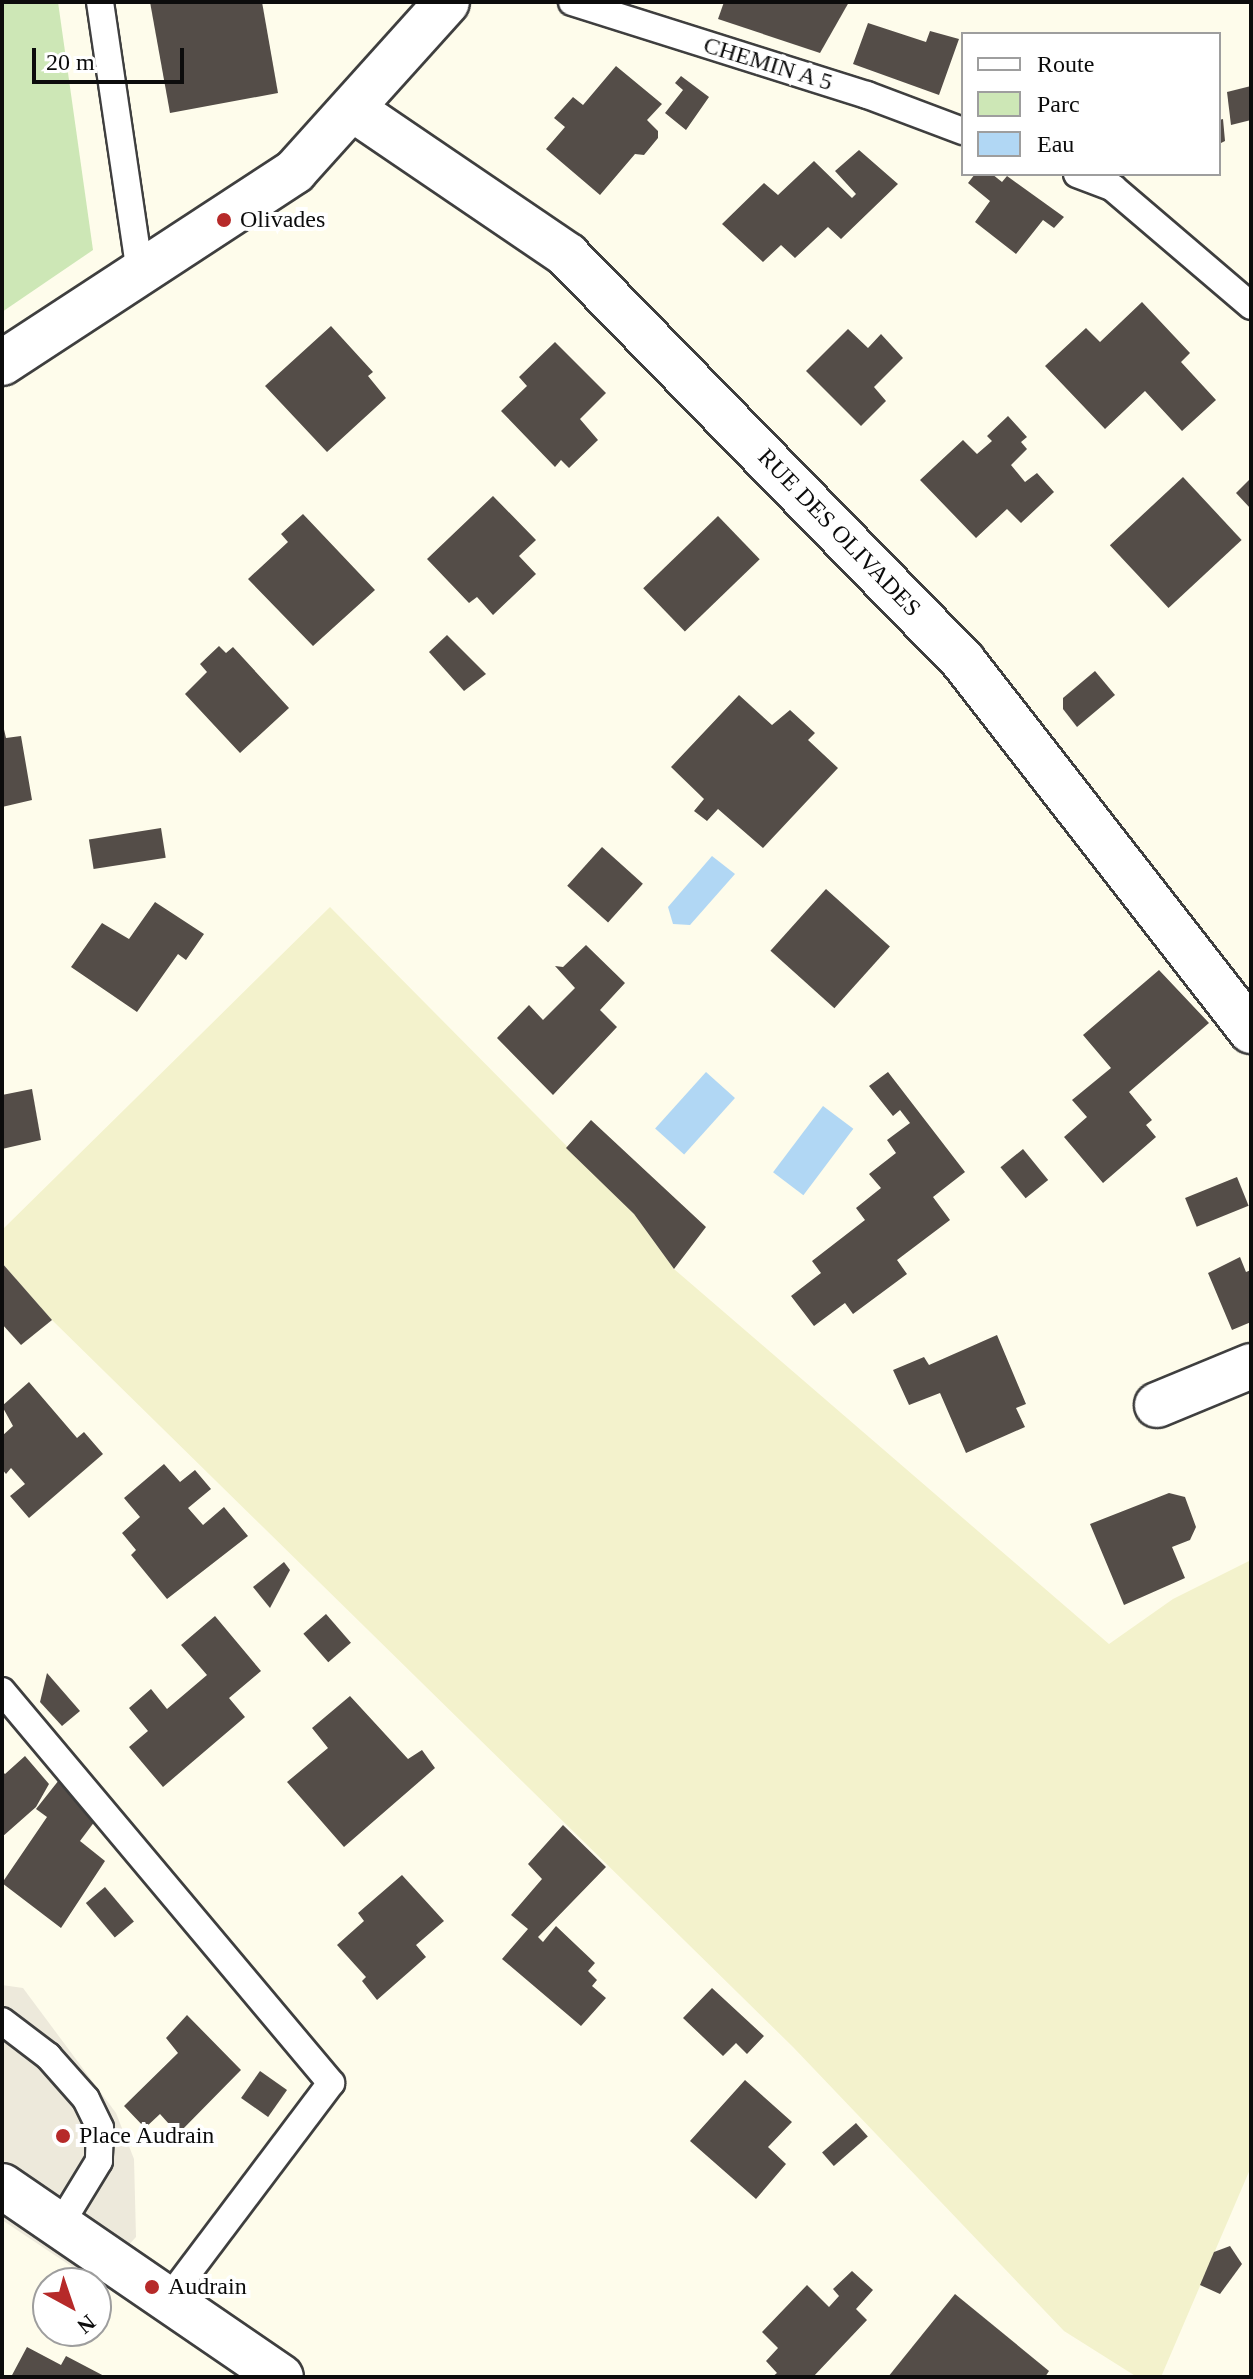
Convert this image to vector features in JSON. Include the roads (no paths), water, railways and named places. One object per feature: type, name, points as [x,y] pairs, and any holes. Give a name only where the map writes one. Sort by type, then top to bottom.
[{"type":"street","points":[[2,363],[295,171],[354,110],[447,2]]},
{"type":"street","name":"RUE DES OLIVADES","points":[[354,110],[567,255],[963,661],[1251,1031]]},
{"type":"street","points":[[1157,1405],[1251,1366]]},
{"type":"street","points":[[3,2188],[281,2377]]},
{"type":"lane","points":[[100,2],[140,272]]},
{"type":"lane","name":"CHEMIN A 5","points":[[572,2],[867,95],[961,130]]},
{"type":"lane","points":[[1082,176],[1113,188],[1251,306]]},
{"type":"lane","points":[[2,1691],[331,2083],[169,2298]]},
{"type":"lane","points":[[2,2021],[48,2056],[86,2099],[100,2128],[99,2161],[60,2225]]},
{"type":"water","points":[[712,856],[735,874],[690,925],[673,924],[668,907]]},
{"type":"water","points":[[706,1072],[735,1098],[684,1155],[655,1128]]},
{"type":"water","points":[[823,1106],[853,1129],[803,1195],[773,1172]]},
{"type":"place","name":"Olivades","points":[[224,220]]},
{"type":"place","name":"Place Audrain","points":[[63,2136]]},
{"type":"place","name":"Audrain","points":[[152,2287]]}]
